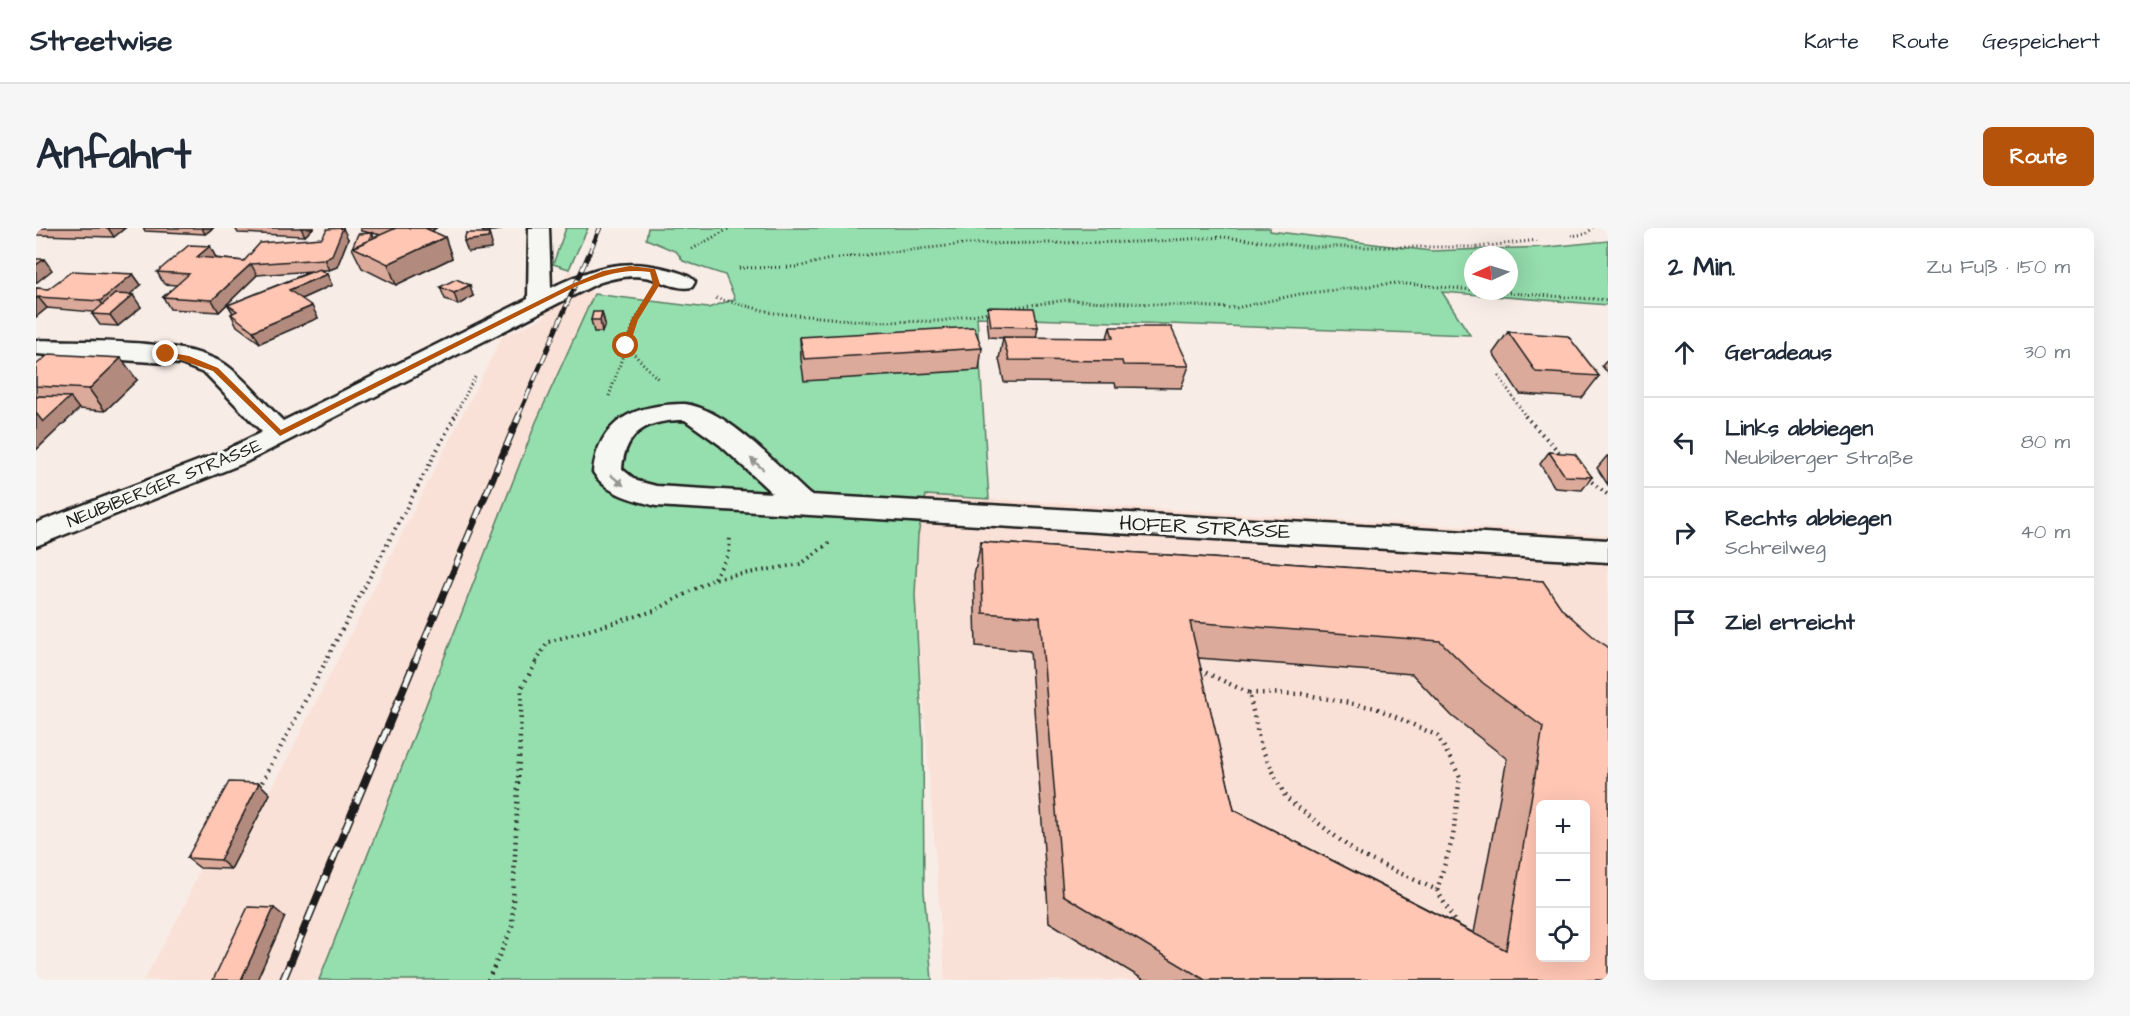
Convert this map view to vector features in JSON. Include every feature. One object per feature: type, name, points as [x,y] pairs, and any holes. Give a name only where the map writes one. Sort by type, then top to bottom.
[{"type":"street","points":[[539,228],[540,303]]},
{"type":"street","name":"NEUBIBERGER STRASSE","points":[[36,535],[234,457],[540,303],[605,273],[630,267],[653,271],[684,282]]},
{"type":"street","points":[[36,347],[166,354],[187,358],[215,369],[280,434]]},
{"type":"street","points":[[627,424],[654,416],[691,413],[714,426],[801,503]]},
{"type":"street","name":"HOFER STRASSE","points":[[627,424],[609,447],[607,472],[627,488],[656,496],[1608,551]]},
{"type":"path","points":[[685,253],[730,228]]},
{"type":"path","points":[[1571,236],[1586,234],[1593,228]]},
{"type":"path","points":[[739,268],[797,267],[830,259],[965,244],[1138,242],[1224,237],[1310,247],[1479,247],[1538,240]]},
{"type":"path","points":[[627,424],[607,401],[635,320],[656,284],[653,271]]},
{"type":"path","points":[[1004,309],[1067,300],[1236,308],[1300,294],[1396,283],[1464,289]]},
{"type":"path","points":[[1518,294],[1608,300]]},
{"type":"path","points":[[720,300],[774,313],[873,322],[941,321],[994,310]]},
{"type":"path","points":[[256,793],[490,348],[478,334]]},
{"type":"path","points":[[1499,376],[1523,414],[1569,462]]},
{"type":"path","points":[[1584,476],[1608,495]]},
{"type":"path","points":[[713,579],[729,554],[730,528],[739,501]]},
{"type":"path","points":[[488,980],[512,928],[522,687],[548,642],[654,611],[713,579],[801,564],[832,540],[858,508]]},
{"type":"path","points":[[1200,670],[1249,693],[1302,694],[1376,708],[1438,736],[1460,777],[1453,837],[1437,890]]},
{"type":"path","points":[[1249,693],[1261,747],[1286,798],[1358,854],[1437,890],[1465,940]]},
{"type":"shaded area","points":[[569,269],[594,294],[536,422],[319,980],[144,980],[185,905],[200,868],[231,869],[502,337],[543,318]]},
{"type":"shaded area","points":[[926,495],[1608,535],[1608,980],[945,980],[915,595],[918,535]]},
{"type":"green space","points":[[566,228],[588,228],[569,269],[553,264]]},
{"type":"green space","points":[[648,228],[1270,228],[1270,231],[1431,251],[1464,250],[1464,294],[1442,292],[1470,335],[977,317],[989,499],[926,495],[918,535],[915,595],[923,743],[924,891],[932,980],[319,980],[536,422],[594,294],[708,308],[735,299],[725,275],[683,261],[677,252],[646,239]]},
{"type":"green space","points":[[1608,241],[1608,305],[1518,298],[1518,248]]},
{"type":"building","points":[[343,228],[332,255],[324,259],[251,264],[212,300],[163,297],[189,274],[157,272],[189,245],[210,246],[197,257],[244,261],[260,243],[322,238],[327,229]]},
{"type":"building","points":[[396,228],[425,228],[445,237],[388,264],[353,247]]},
{"type":"building","points":[[372,233],[368,241],[352,248],[358,234]]},
{"type":"building","points":[[466,233],[489,233],[488,238],[464,241]]},
{"type":"building","points":[[36,259],[44,259],[36,265]]},
{"type":"building","points":[[319,269],[327,274],[289,290],[312,306],[253,331],[231,314],[237,311],[228,305]]},
{"type":"building","points":[[72,271],[133,274],[100,301],[38,297],[36,299],[36,288],[48,289]]},
{"type":"building","points":[[456,279],[470,285],[454,293],[440,287]]},
{"type":"building","points":[[115,294],[133,295],[110,315],[92,314]]},
{"type":"building","points":[[988,307],[1034,308],[1038,327],[991,326]]},
{"type":"building","points":[[593,312],[602,312],[600,320],[591,320]]},
{"type":"building","points":[[974,327],[982,348],[804,359],[800,337]]},
{"type":"building","points":[[1110,327],[1171,327],[1189,366],[1123,365],[1122,361],[1009,360],[1003,337],[1113,338]]},
{"type":"building","points":[[1508,332],[1568,336],[1599,376],[1536,372]]},
{"type":"building","points":[[49,354],[121,358],[89,389],[36,386],[36,365]]},
{"type":"building","points":[[39,396],[70,397],[43,422],[36,413],[36,398]]},
{"type":"building","points":[[1549,452],[1575,454],[1592,477],[1565,476]]},
{"type":"building","points":[[981,542],[1543,581],[1562,609],[1608,647],[1608,980],[1205,980],[1063,895],[1040,617],[983,613]],"holes":[[[1190,622],[1440,641],[1483,683],[1543,727],[1506,950],[1234,810]]]},
{"type":"building","points":[[229,782],[259,783],[220,860],[187,858]]},
{"type":"building","points":[[248,907],[274,908],[241,980],[213,980]]},
{"type":"railway","points":[[518,417],[600,228]]},
{"type":"railway","points":[[415,662],[519,416]]},
{"type":"railway","points":[[283,980],[415,661]]},
{"type":"route","points":[[166,354],[187,358],[215,369],[280,434],[574,285],[605,273],[630,267],[653,271],[656,284],[635,320],[626,346]]}]
